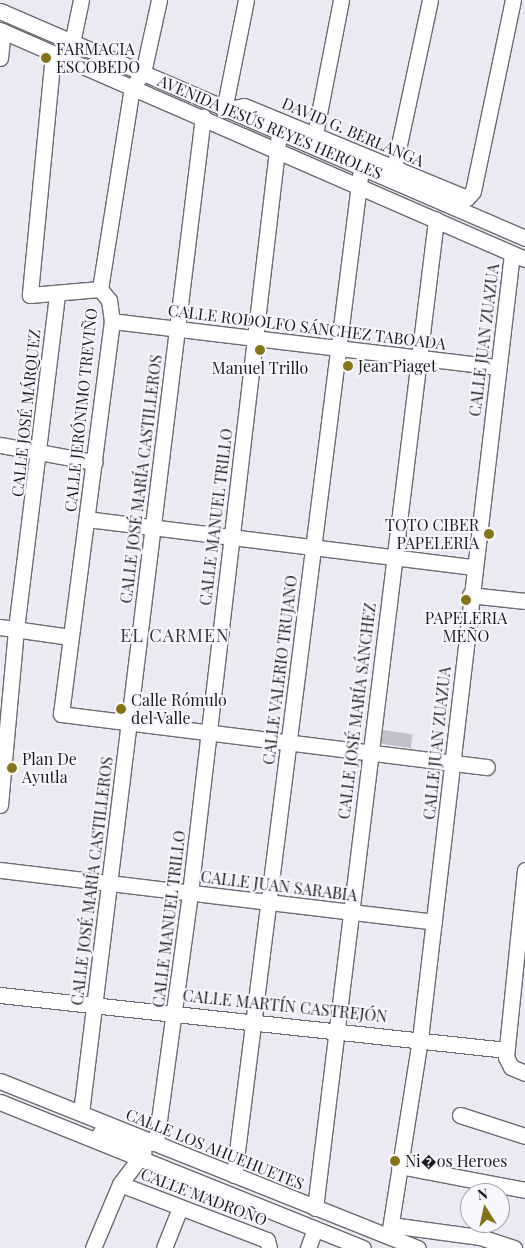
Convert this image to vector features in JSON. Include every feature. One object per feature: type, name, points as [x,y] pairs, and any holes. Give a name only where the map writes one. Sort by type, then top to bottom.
[{"type":"street","points":[[72,43],[81,0]]},
{"type":"street","name":"CALLE JERÓNIMO TREVIÑO","points":[[128,725],[61,714],[112,321],[109,300],[100,289],[132,87],[143,73],[159,0]]},
{"type":"street","points":[[224,110],[246,0]]},
{"type":"street","points":[[315,134],[342,0]]},
{"type":"street","points":[[394,168],[430,0]]},
{"type":"street","name":"DAVID G. BERLANGA","points":[[224,110],[244,106],[468,198],[474,192],[512,0]]},
{"type":"street","name":"AVENIDA JESÚS REYES HEROLES","points":[[0,11],[224,110],[525,238]]},
{"type":"street","points":[[0,58],[2,30]]},
{"type":"street","name":"AVENIDA JESÚS REYES HEROLES","points":[[2,30],[53,54],[203,116],[519,256]]},
{"type":"street","points":[[53,54],[30,295],[100,289]]},
{"type":"street","name":"CALLE JOSÉ MARÍA CASTILLEROS","points":[[81,1113],[203,116]]},
{"type":"street","name":"CALLE MANUEL TRILLO","points":[[156,1142],[190,893],[279,133]]},
{"type":"street","name":"CALLE VALERIO TRUJANO","points":[[234,1175],[361,168]]},
{"type":"street","name":"CALLE JOSÉ MARÍA SÁNCHEZ","points":[[315,1208],[436,219]]},
{"type":"street","name":"CALLE JUAN ZUAZUA","points":[[390,1230],[420,1039],[497,368],[519,256]]},
{"type":"street","name":"CALLE JOSÉ MÁRQUEZ","points":[[0,804],[16,629],[40,452],[56,293]]},
{"type":"street","name":"CALLE RODOLFO SÁNCHEZ TABOADA","points":[[112,321],[497,368]]},
{"type":"street","points":[[0,445],[94,462]]},
{"type":"street","points":[[87,519],[474,567]]},
{"type":"street","points":[[470,594],[525,601]]},
{"type":"street","points":[[0,627],[70,637]]},
{"type":"street","points":[[128,725],[487,767]]},
{"type":"street","name":"CALLE JUAN SARABIA","points":[[0,870],[434,922]]},
{"type":"street","points":[[507,1056],[525,870]]},
{"type":"street","name":"CALLE MARTÍN CASTREJÓN","points":[[0,995],[94,1003],[420,1039],[507,1056],[525,1073]]},
{"type":"street","name":"CALLE LOS AHUEHUETES","points":[[0,1081],[156,1142],[315,1208],[390,1230],[418,1248]]},
{"type":"street","points":[[0,1102],[363,1248]]},
{"type":"street","points":[[23,1110],[41,1110],[136,1146],[156,1142]]},
{"type":"street","points":[[460,1114],[525,1136]]},
{"type":"street","points":[[93,1248],[120,1184],[136,1158],[156,1142]]},
{"type":"street","points":[[399,1166],[525,1190]]},
{"type":"street","name":"CALLE MADROÑO","points":[[120,1184],[267,1240],[269,1248]]},
{"type":"street","points":[[164,1248],[180,1208]]},
{"type":"street","points":[[308,1248],[315,1229]]},
{"type":"street","points":[[390,1230],[480,1237],[514,1248]]},
{"type":"building","points":[[383,730],[413,734],[411,748],[381,744]]},
{"type":"place","name":"FARMACIA ESCOBEDO","points":[[46,58]]},
{"type":"place","name":"Manuel Trillo","points":[[260,350]]},
{"type":"place","name":"Jean Piaget","points":[[348,366]]},
{"type":"place","name":"TOTO CIBER PAPELERIA","points":[[489,534]]},
{"type":"place","name":"PAPELERIA MEÑO","points":[[466,600]]},
{"type":"place","name":"Calle Rómulo del Valle","points":[[121,709]]},
{"type":"place","name":"Plan De Ayutla","points":[[12,768]]},
{"type":"place","name":"Ni�os Heroes","points":[[395,1161]]},
{"type":"district","name":"EL CARMEN","points":[[175,635]]}]
